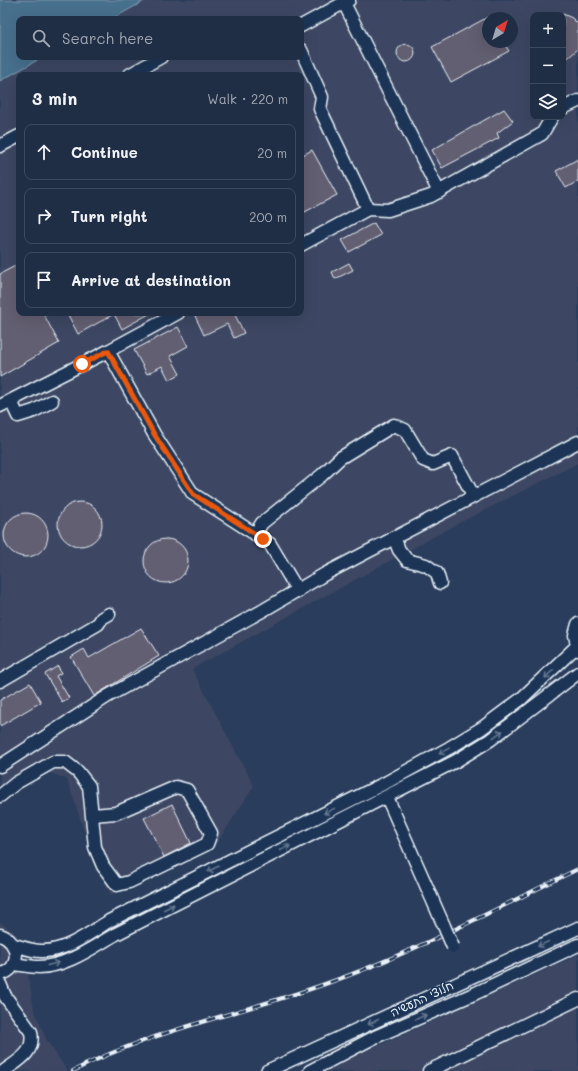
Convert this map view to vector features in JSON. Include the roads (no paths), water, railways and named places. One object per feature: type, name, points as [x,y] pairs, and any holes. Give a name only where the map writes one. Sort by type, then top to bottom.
[{"type":"street","points":[[304,24],[347,1],[439,192]]},
{"type":"street","points":[[304,57],[322,97],[320,109],[368,208]]},
{"type":"street","points":[[134,72],[156,60]]},
{"type":"street","points":[[566,107],[578,101]]},
{"type":"street","points":[[304,243],[368,208],[388,210],[439,192],[542,134],[550,120]]},
{"type":"street","points":[[0,146],[16,138]]},
{"type":"street","points":[[0,406],[108,351],[172,316]]},
{"type":"street","points":[[108,351],[154,434],[193,494],[270,544],[298,590]]},
{"type":"street","points":[[11,401],[18,416],[34,412],[52,401]]},
{"type":"street","points":[[255,534],[262,523],[322,475],[340,458],[394,425],[405,430],[423,460],[433,464],[452,456],[473,495]]},
{"type":"street","points":[[0,766],[108,696],[394,537],[578,442]]},
{"type":"street","points":[[394,537],[399,550],[407,560],[426,565],[437,573],[440,583]]},
{"type":"street","points":[[0,681],[98,624],[109,614]]},
{"type":"street","points":[[14,945],[41,951],[56,949],[72,942],[109,921],[394,778],[449,748],[482,728],[536,686],[577,648],[575,635],[578,624]]},
{"type":"street","points":[[14,964],[39,967],[78,956],[116,934],[387,797],[456,761],[490,740],[578,673]]},
{"type":"street","points":[[0,796],[16,783],[53,762],[65,762],[78,772],[89,786],[95,847],[103,866],[117,885],[129,882],[207,844],[211,832],[187,790],[176,787],[116,813],[93,815]]},
{"type":"street","points":[[387,797],[453,947]]},
{"type":"street","name":"חלוצי התעשיה","points":[[267,1071],[578,928]]},
{"type":"street","points":[[0,935],[10,940],[16,951],[14,964],[8,971],[0,974]]},
{"type":"street","name":"חלוצי התעשיה","points":[[310,1071],[375,1037],[476,993],[578,945]]},
{"type":"street","points":[[0,984],[5,996],[29,1028],[32,1037],[31,1046],[27,1054],[4,1071]]},
{"type":"street","points":[[429,1071],[578,999]]},
{"type":"railway","points":[[73,1071],[134,1044],[165,1033],[293,995],[390,959],[578,869]]}]
